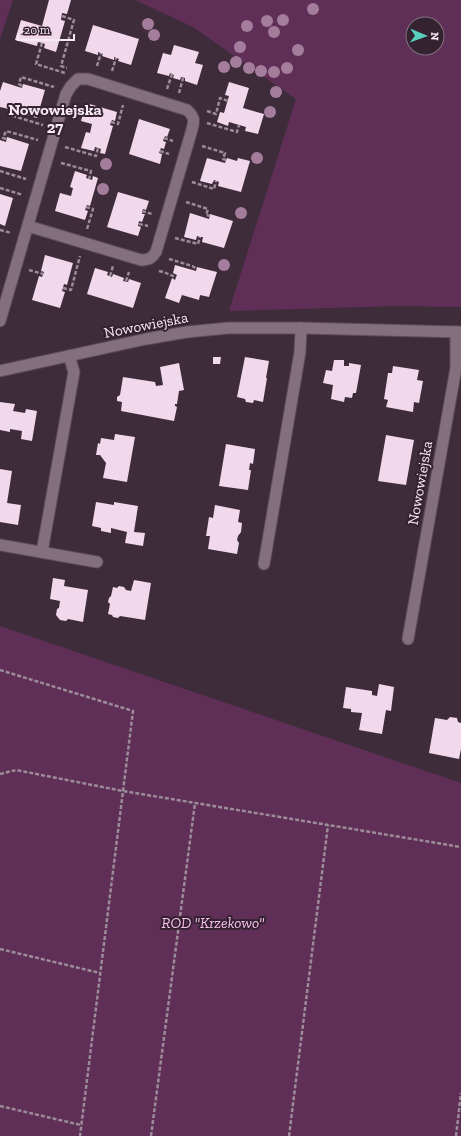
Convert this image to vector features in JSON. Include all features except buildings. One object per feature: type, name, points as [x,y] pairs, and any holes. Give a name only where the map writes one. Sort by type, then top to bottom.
[{"type":"street","points":[[0,321],[66,94],[71,86],[78,79],[88,79],[186,110],[192,114],[194,125],[156,252],[148,260],[141,260],[28,226]]},
{"type":"street","name":"Nowowiejska","points":[[0,371],[146,339],[187,332],[228,328],[301,328],[458,332],[456,368],[408,639]]},
{"type":"street","points":[[264,564],[300,352],[301,328]]},
{"type":"street","points":[[42,552],[74,372],[69,356]]},
{"type":"street","points":[[0,545],[97,562]]},
{"type":"path","points":[[62,16],[74,20],[61,66],[68,69],[65,78]]},
{"type":"path","points":[[42,43],[36,64],[67,73]]},
{"type":"path","points":[[165,95],[172,74]]},
{"type":"path","points":[[22,86],[19,84],[21,77],[60,88]]},
{"type":"path","points":[[203,110],[216,114],[220,98],[228,101]]},
{"type":"path","points":[[111,122],[118,124],[124,104]]},
{"type":"path","points":[[13,106],[10,115],[48,126]]},
{"type":"path","points":[[202,122],[237,132],[239,125]]},
{"type":"path","points":[[6,140],[3,138],[6,131],[44,142]]},
{"type":"path","points":[[196,145],[224,153],[223,159],[226,160]]},
{"type":"path","points":[[63,146],[96,156],[98,148]]},
{"type":"path","points":[[59,162],[91,171],[89,179]]},
{"type":"path","points":[[0,171],[33,180]]},
{"type":"path","points":[[186,180],[214,188],[216,181]]},
{"type":"path","points":[[0,188],[28,196]]},
{"type":"path","points":[[180,201],[208,209],[206,215],[210,216]]},
{"type":"path","points":[[85,235],[93,209],[86,208]]},
{"type":"path","points":[[169,236],[198,244],[200,237]]},
{"type":"path","points":[[63,288],[71,290],[82,250]]},
{"type":"path","points":[[163,257],[197,269]]},
{"type":"path","points":[[24,268],[43,274]]},
{"type":"path","points":[[157,270],[169,273],[176,277]]},
{"type":"path","points":[[0,670],[133,711],[80,1136]]},
{"type":"path","points":[[0,774],[16,770],[123,791],[461,847]]},
{"type":"path","points":[[151,1136],[195,803]]},
{"type":"path","points":[[289,1136],[328,825]]},
{"type":"path","points":[[0,949],[100,973]]},
{"type":"path","points":[[456,1136],[461,1093]]},
{"type":"path","points":[[0,1106],[81,1125]]},
{"type":"green space","points":[[0,0],[13,0],[0,39]]},
{"type":"green space","points":[[135,0],[461,0],[461,307],[396,306],[229,311],[296,99],[193,27]]},
{"type":"green space","name":"ROD \"Krzekowo\"","points":[[0,626],[461,783],[461,1136],[0,1136]]},
{"type":"district","name":"Nowowiejska 27","points":[[55,118]]}]
